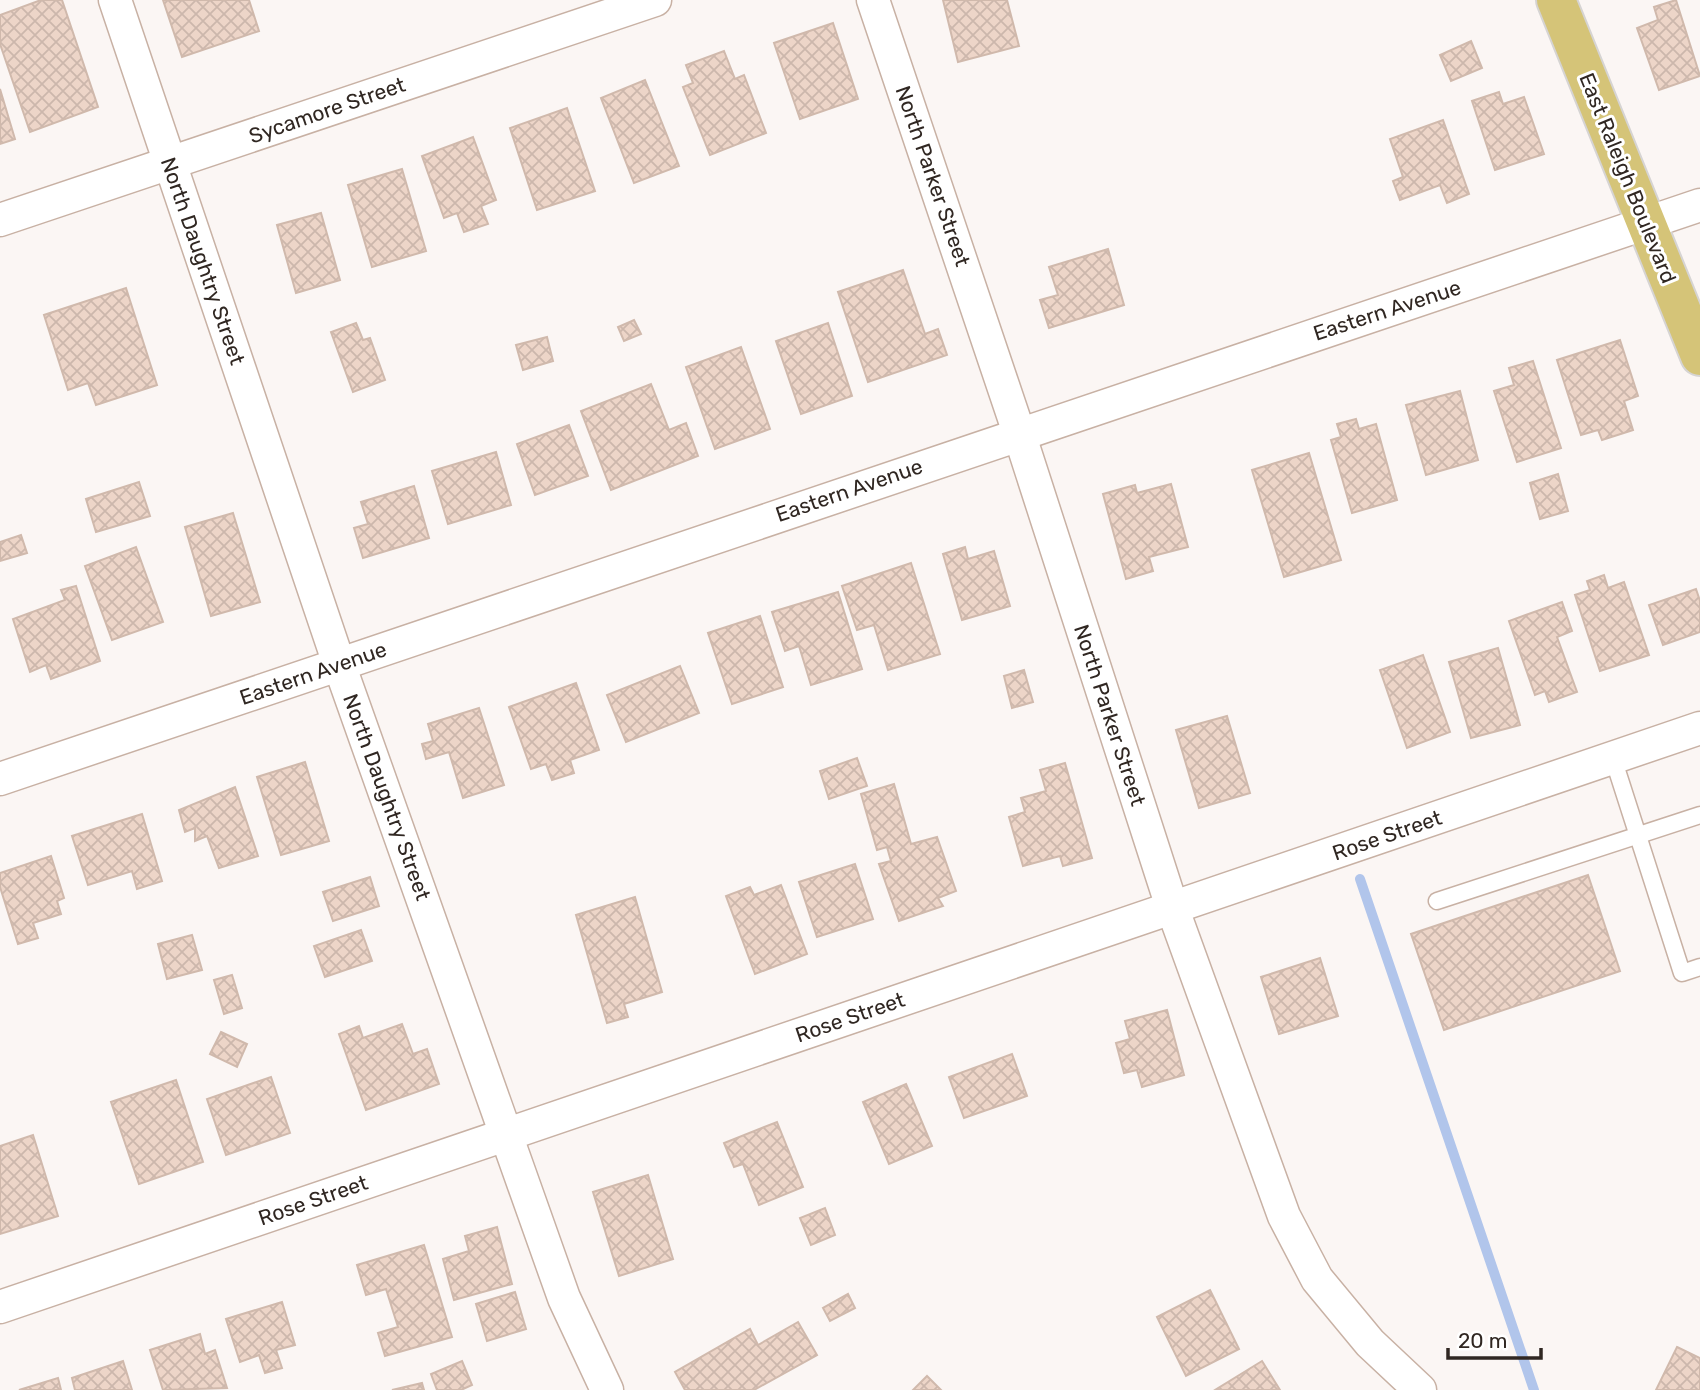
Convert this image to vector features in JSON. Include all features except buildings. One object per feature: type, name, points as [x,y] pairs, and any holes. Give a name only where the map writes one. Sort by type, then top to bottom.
[{"type":"main road","name":"East Raleigh Boulevard","points":[[1556,0],[1700,356]]},
{"type":"street","name":"North Daughtry Street","points":[[115,0],[339,664],[508,1133],[564,1298],[607,1390]]},
{"type":"street","name":"Sycamore Street","points":[[0,220],[655,0]]},
{"type":"street","name":"North Parker Street","points":[[873,0],[1019,432],[1172,907],[1284,1216],[1317,1279],[1338,1307],[1370,1343],[1420,1390]]},
{"type":"street","name":"Eastern Avenue","points":[[0,779],[1019,432],[1700,205]]},
{"type":"street","name":"Rose Street","points":[[0,1307],[1700,728]]},
{"type":"lane","points":[[1613,758],[1682,973],[1700,967]]},
{"type":"lane","points":[[1437,901],[1700,815]]},
{"type":"waterway","points":[[1360,879],[1534,1390]]}]
